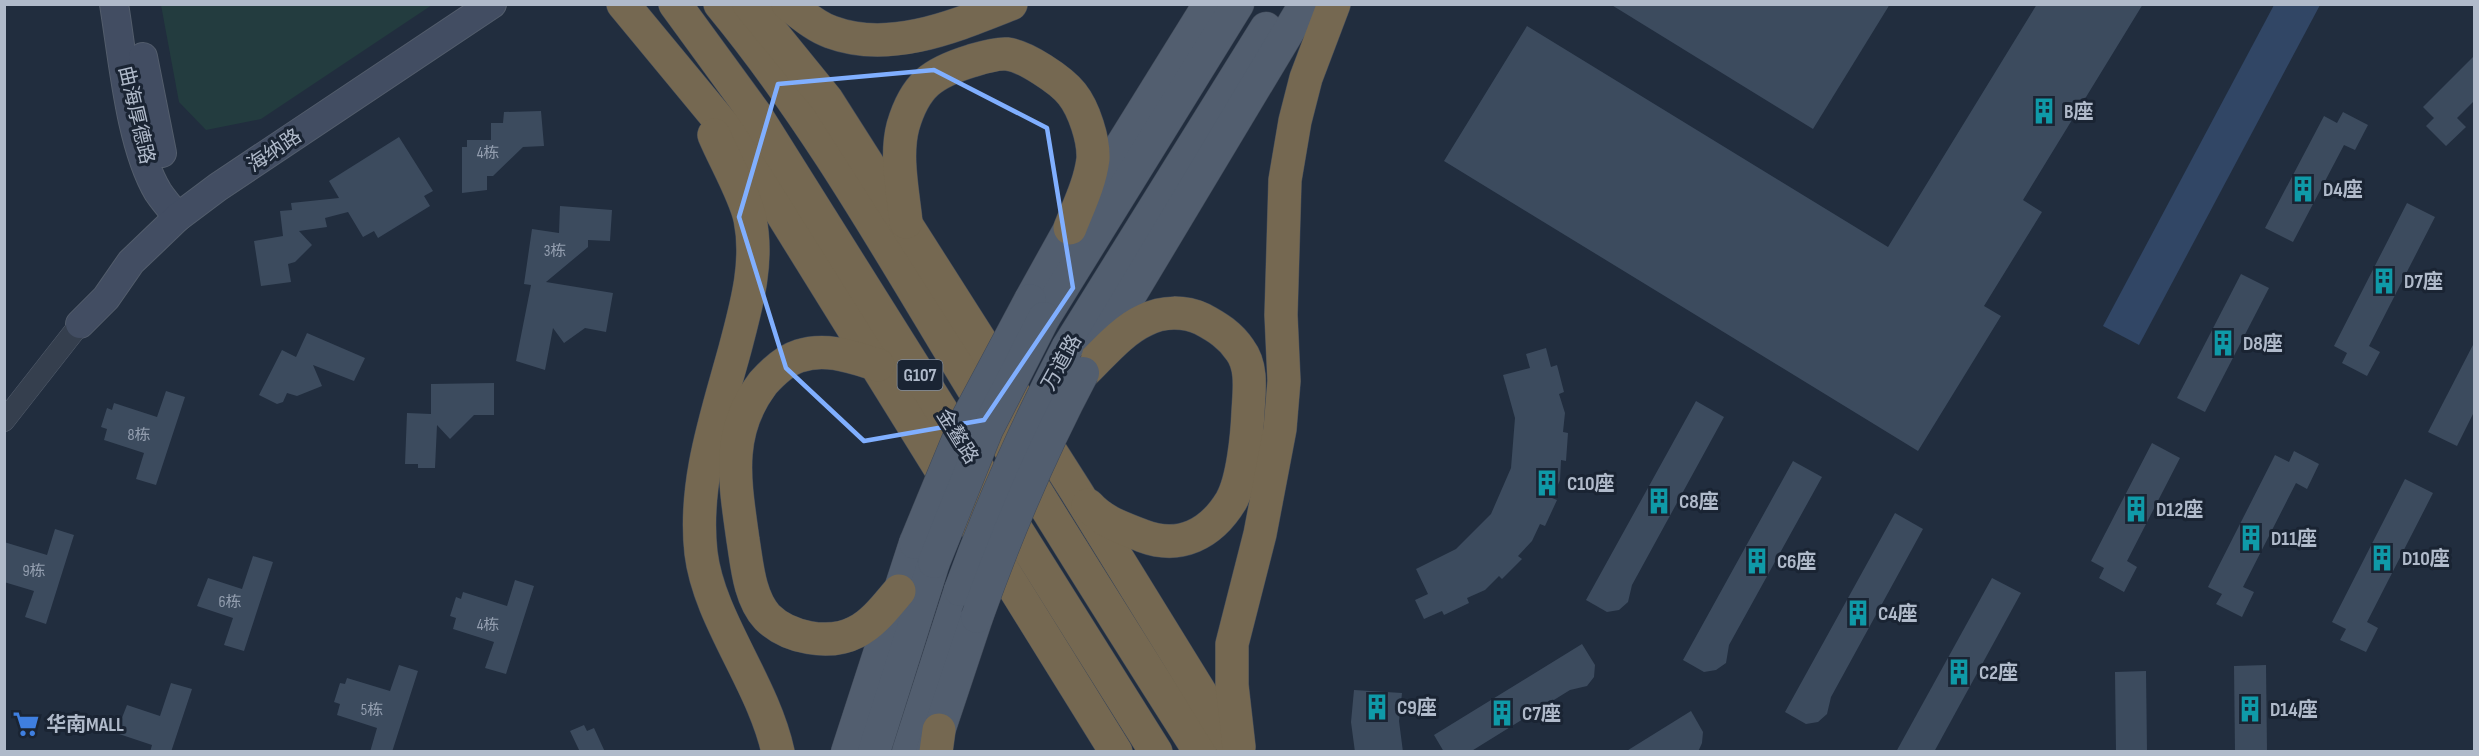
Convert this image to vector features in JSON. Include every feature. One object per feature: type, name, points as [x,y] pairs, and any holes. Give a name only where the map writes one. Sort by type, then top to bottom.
[{"type":"highway","points":[[623,4],[738,143],[878,365],[1116,752]]},
{"type":"highway","name":"金鳌路","points":[[675,4],[756,115],[1156,752]]},
{"type":"highway","name":"金鳌路","points":[[720,4],[787,91],[837,164],[1064,539],[1200,752]]},
{"type":"highway","points":[[749,4],[827,100],[1238,752]]},
{"type":"highway","points":[[789,4],[831,32],[861,39],[893,41],[931,32],[1011,4]]},
{"type":"highway","points":[[1238,752],[1232,685],[1232,644],[1260,534],[1280,429],[1284,381],[1281,315],[1285,180],[1295,121],[1306,78],[1334,4]]},
{"type":"highway","points":[[906,227],[901,146],[903,127],[918,92],[934,74],[979,58],[1006,54],[1027,61],[1072,94],[1088,128],[1093,156],[1087,186],[1070,228]]},
{"type":"highway","points":[[693,87],[750,218],[754,265],[743,317],[709,444],[699,499],[701,554],[712,598],[765,708],[778,752]]},
{"type":"highway","points":[[1075,361],[1122,336],[1144,320],[1166,313],[1191,315],[1220,328],[1242,351],[1250,377],[1247,428],[1232,499],[1202,532],[1180,542],[1153,540],[1114,525],[1095,513],[1076,492]]},
{"type":"highway","points":[[878,365],[843,354],[824,352],[798,356],[771,374],[747,404],[737,440],[735,482],[749,582],[766,616],[786,631],[809,638],[836,638],[856,632],[899,591]]},
{"type":"highway","points":[[1096,719],[1107,752]]},
{"type":"main road","points":[[1037,309],[1070,228],[1209,4]]},
{"type":"main road","name":"万道路","points":[[874,752],[924,552],[987,430],[1037,309],[1238,4]]},
{"type":"main road","name":"万道路","points":[[908,752],[960,590],[1035,409],[1075,361],[1280,4]]},
{"type":"main road","points":[[936,744],[977,617],[1055,425],[1075,361],[1305,4]]},
{"type":"main road","points":[[847,752],[899,591],[924,552]]},
{"type":"street","name":"曲海厚德路","points":[[114,4],[134,117],[144,158],[158,191],[180,205]]},
{"type":"street","name":"曲海厚德路","points":[[133,4],[160,148],[180,205]]},
{"type":"street","name":"海纳路","points":[[4,421],[80,324],[106,298],[131,262],[180,205],[237,151],[459,4]]},
{"type":"street","name":"海纳路","points":[[180,205],[492,4]]},
{"type":"highlighted area","points":[[934,70],[1047,128],[1073,288],[984,420],[864,441],[786,368],[739,217],[778,84]]},
{"type":"green space","points":[[161,4],[432,5],[261,119],[206,130],[179,102]]},
{"type":"water","points":[[2274,5],[2320,5],[2139,345],[2103,326]]},
{"type":"building","points":[[1610,4],[1890,4],[1813,129]]},
{"type":"building","points":[[2037,4],[2143,4],[2023,200],[2042,212],[1984,306],[2001,316],[1918,451],[1444,161],[1527,26],[1888,247]]},
{"type":"building","points":[[2475,55],[2475,100],[2457,118],[2466,127],[2446,146],[2426,126],[2434,118],[2423,107]]},
{"type":"building","points":[[541,111],[544,146],[523,147],[493,176],[487,176],[487,190],[462,193],[462,147],[467,147],[467,140],[491,140],[491,123],[503,123],[504,112]]},
{"type":"building","name":"D4座","points":[[2343,112],[2368,125],[2355,150],[2344,145],[2293,242],[2265,228],[2324,116],[2337,123]]},
{"type":"building","points":[[399,137],[433,191],[424,196],[430,206],[378,238],[374,231],[363,237],[348,212],[325,218],[327,227],[299,231],[312,245],[295,262],[288,264],[291,282],[261,286],[254,241],[283,236],[280,211],[292,210],[291,203],[339,198],[329,181]]},
{"type":"building","name":"D7座","points":[[2407,203],[2435,217],[2369,346],[2380,352],[2367,376],[2342,363],[2347,353],[2334,346]]},
{"type":"building","points":[[560,206],[612,210],[610,241],[588,240],[588,247],[546,282],[613,293],[606,332],[585,328],[564,343],[553,328],[545,370],[516,361],[531,285],[524,284],[532,229],[559,233]]},
{"type":"building","name":"D8座","points":[[2241,274],[2269,288],[2205,412],[2177,398]]},
{"type":"building","points":[[307,333],[365,358],[354,381],[313,365],[322,386],[297,396],[287,393],[283,402],[277,404],[259,395],[282,350],[296,357]]},
{"type":"building","points":[[2475,341],[2475,410],[2457,446],[2428,432]]},
{"type":"building","name":"C10座","points":[[1546,348],[1551,367],[1557,365],[1564,392],[1559,394],[1565,413],[1563,432],[1568,433],[1566,461],[1561,460],[1560,480],[1552,498],[1557,500],[1545,526],[1540,524],[1532,541],[1518,556],[1522,559],[1502,579],[1499,576],[1485,590],[1467,598],[1469,603],[1444,615],[1442,611],[1424,619],[1415,600],[1428,594],[1416,569],[1456,549],[1491,514],[1511,468],[1515,418],[1503,375],[1530,368],[1526,354]]},
{"type":"building","points":[[494,383],[494,415],[474,415],[450,439],[437,425],[435,468],[418,468],[418,464],[405,464],[407,413],[431,414],[431,384]]},
{"type":"building","points":[[166,391],[185,397],[156,485],[136,479],[144,453],[104,440],[107,429],[101,427],[107,408],[112,410],[114,403],[157,417]]},
{"type":"building","name":"C8座","points":[[1696,401],[1724,417],[1632,585],[1628,602],[1619,610],[1607,612],[1586,600]]},
{"type":"building","name":"D12座","points":[[2152,443],[2180,458],[2127,561],[2137,567],[2124,592],[2099,578],[2104,568],[2091,561]]},
{"type":"building","name":"D11座","points":[[2294,451],[2319,464],[2307,489],[2296,483],[2243,587],[2254,592],[2242,617],[2216,604],[2222,594],[2208,587],[2275,455],[2289,462]]},
{"type":"building","name":"C6座","points":[[1793,461],[1822,477],[1729,645],[1726,663],[1716,670],[1704,672],[1683,660]]},
{"type":"building","name":"D10座","points":[[2405,479],[2433,493],[2367,622],[2378,628],[2366,652],[2340,640],[2346,629],[2332,622]]},
{"type":"building","name":"C4座","points":[[1895,513],[1923,529],[1831,697],[1827,714],[1818,722],[1806,724],[1785,712]]},
{"type":"building","points":[[55,529],[74,535],[46,624],[25,617],[34,591],[4,582],[4,542],[47,555]]},
{"type":"building","points":[[253,556],[273,562],[244,651],[224,645],[233,618],[197,606],[208,578],[242,589]]},
{"type":"building","name":"C2座","points":[[1992,578],[2021,593],[1934,752],[1896,752]]},
{"type":"building","points":[[515,580],[534,586],[506,674],[485,668],[494,642],[453,629],[456,618],[450,616],[456,597],[461,599],[463,592],[507,606]]},
{"type":"building","name":"C7座","points":[[1582,644],[1595,665],[1594,677],[1587,686],[1570,690],[1470,752],[1444,752],[1434,735]]},
{"type":"building","points":[[399,665],[418,671],[392,752],[370,752],[377,728],[337,715],[340,704],[334,702],[340,683],[345,684],[347,678],[390,691]]},
{"type":"building","name":"D14座","points":[[2266,665],[2267,752],[2235,752],[2234,666]]},
{"type":"building","points":[[2146,671],[2147,752],[2116,752],[2115,672]]},
{"type":"building","points":[[171,683],[192,689],[171,752],[150,752],[152,745],[116,733],[127,705],[160,716]]},
{"type":"building","name":"C9座","points":[[1354,690],[1402,693],[1399,721],[1403,752],[1355,752],[1351,722]]},
{"type":"building","points":[[1691,711],[1703,732],[1698,752],[1625,752]]},
{"type":"building","points":[[584,725],[587,731],[594,728],[605,752],[580,752],[570,731]]},
{"type":"place","name":"B座","points":[[2044,111]]},
{"type":"place","name":"D4座","points":[[2303,189]]},
{"type":"place","name":"D7座","points":[[2384,281]]},
{"type":"place","name":"D8座","points":[[2223,343]]},
{"type":"place","name":"C10座","points":[[1547,483]]},
{"type":"place","name":"C8座","points":[[1659,501]]},
{"type":"place","name":"D12座","points":[[2136,509]]},
{"type":"place","name":"D11座","points":[[2251,538]]},
{"type":"place","name":"D10座","points":[[2382,558]]},
{"type":"place","name":"C6座","points":[[1757,561]]},
{"type":"place","name":"C4座","points":[[1858,613]]},
{"type":"place","name":"C2座","points":[[1959,672]]},
{"type":"place","name":"C9座","points":[[1377,707]]},
{"type":"place","name":"D14座","points":[[2250,709]]},
{"type":"place","name":"C7座","points":[[1502,713]]},
{"type":"place","name":"华南MALL","points":[[26,724]]}]
